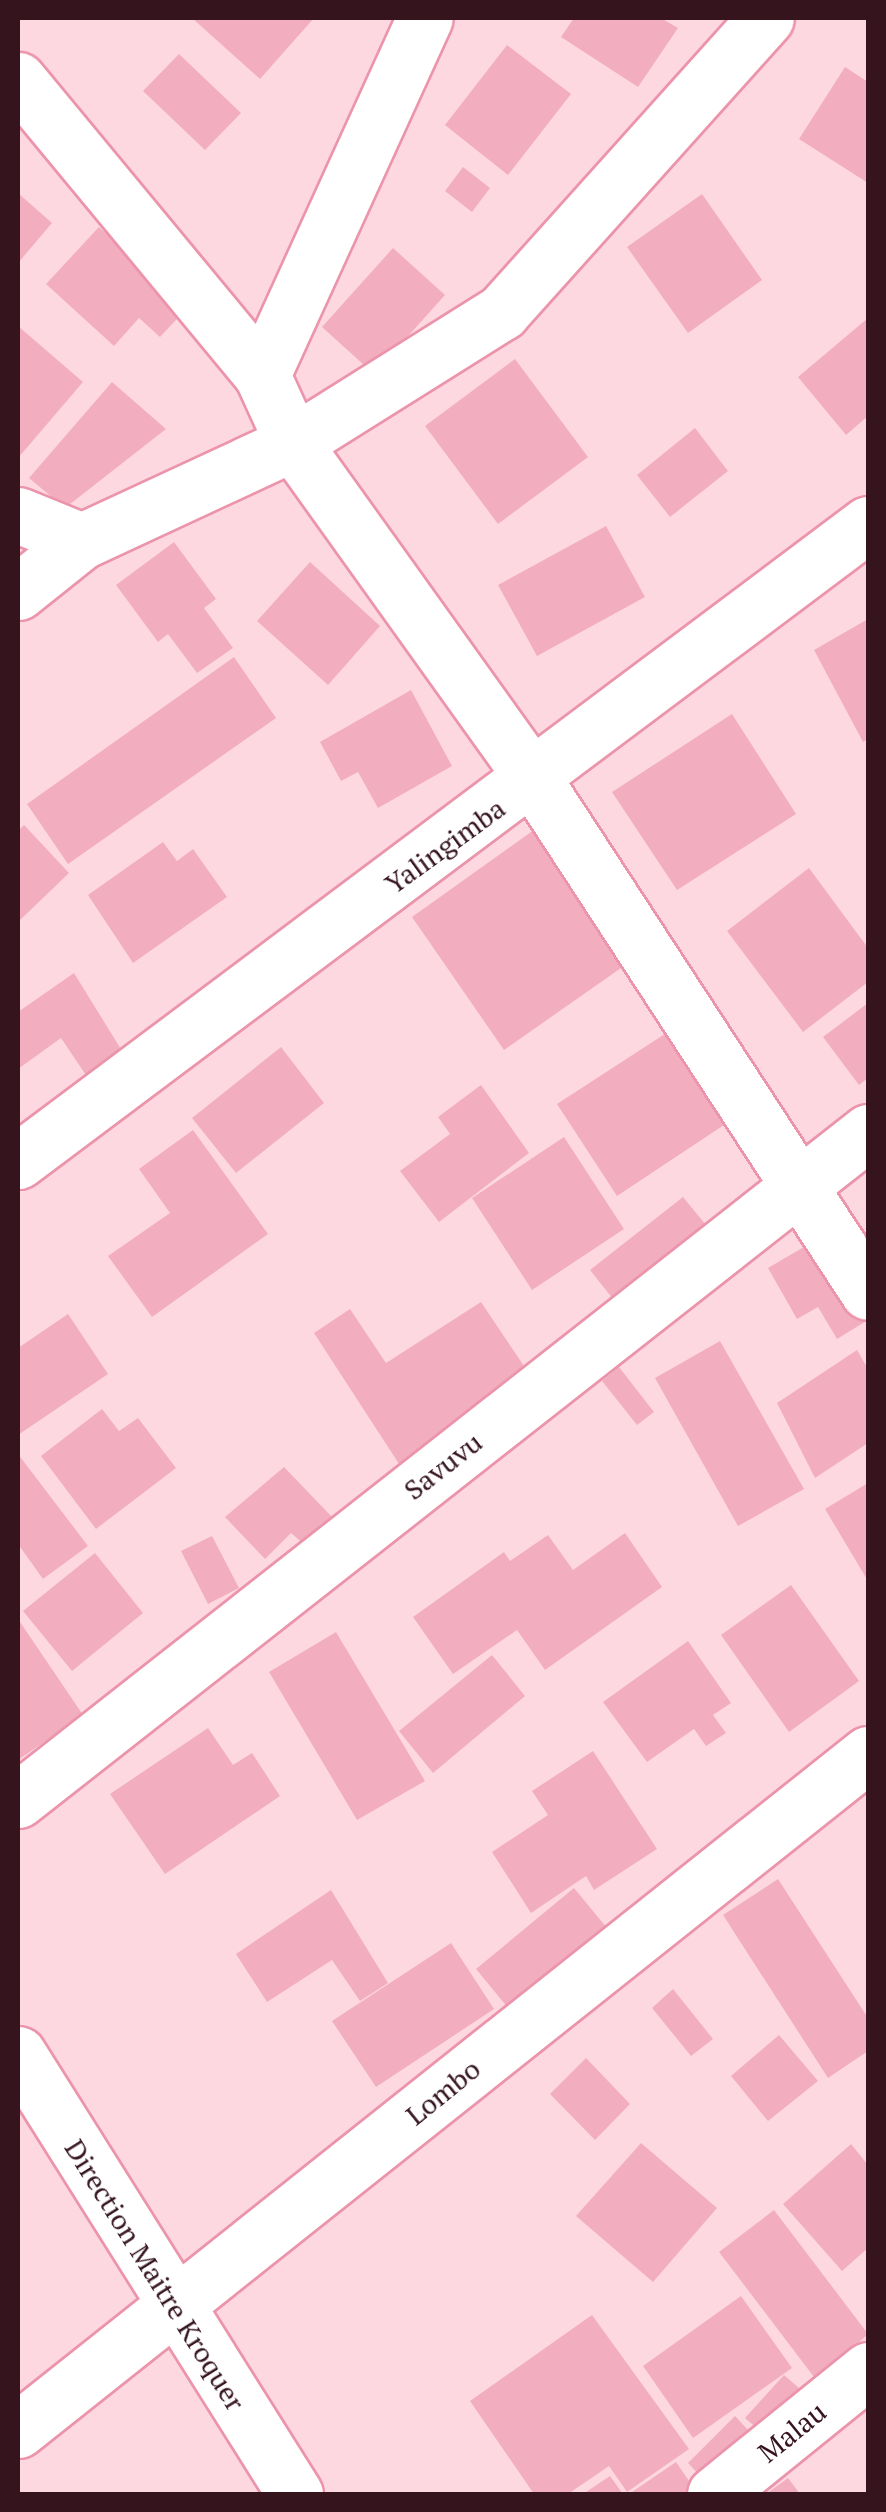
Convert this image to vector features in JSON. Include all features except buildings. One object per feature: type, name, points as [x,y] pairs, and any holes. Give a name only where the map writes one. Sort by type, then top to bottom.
[{"type":"street","points":[[262,375],[425,18]]},
{"type":"street","points":[[18,592],[82,541],[293,443],[502,312],[766,18]]},
{"type":"street","points":[[18,80],[262,375],[293,443],[534,780],[868,1292]]},
{"type":"street","points":[[18,515],[82,541]]},
{"type":"street","name":"Yalingimba","points":[[18,1160],[534,780],[868,524]]},
{"type":"street","name":"Savuvu","points":[[18,1800],[868,1132]]},
{"type":"street","name":"Lombo","points":[[18,2430],[868,1754]]},
{"type":"street","name":"Direction Maitre Kroquer","points":[[18,2054],[295,2494]]},
{"type":"street","name":"Malau","points":[[715,2494],[868,2370]]}]
